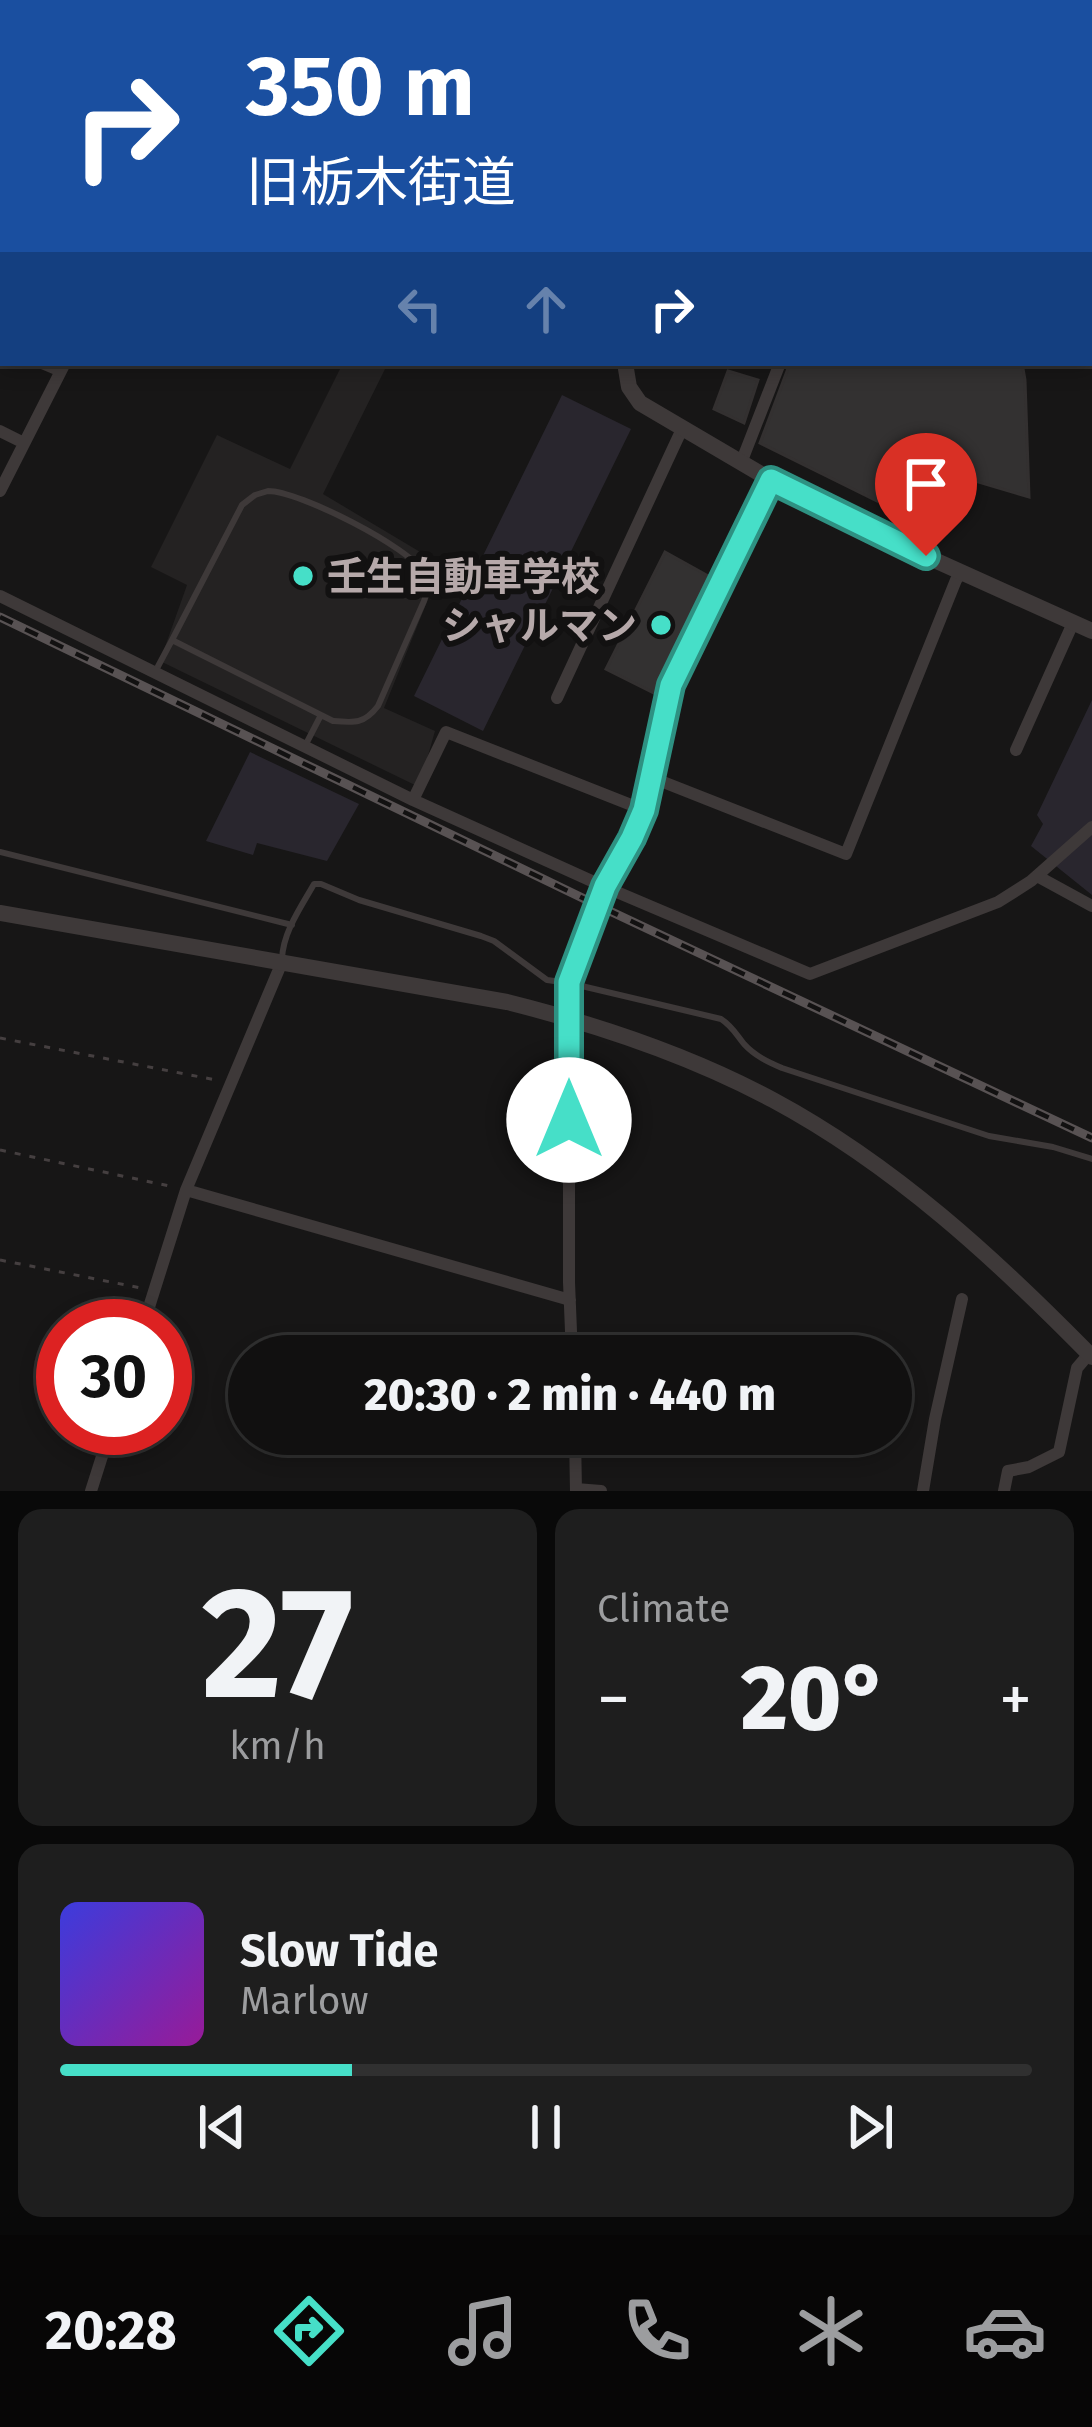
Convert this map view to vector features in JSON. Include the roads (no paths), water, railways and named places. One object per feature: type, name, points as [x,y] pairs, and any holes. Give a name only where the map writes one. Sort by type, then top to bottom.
[{"type":"street","points":[[625,366],[633,396],[741,463],[961,573],[1092,631]]},
{"type":"street","points":[[741,463],[778,366]]},
{"type":"street","points":[[0,491],[63,367]]},
{"type":"street","points":[[556,698],[682,429]]},
{"type":"street","points":[[0,431],[24,442]]},
{"type":"street","points":[[571,1335],[569,982],[605,886],[644,810],[671,685],[771,480]]},
{"type":"street","points":[[653,778],[846,854],[961,573]]},
{"type":"street","points":[[0,596],[413,800],[810,974],[998,902],[1092,827]]},
{"type":"street","points":[[1016,750],[1073,623]]},
{"type":"street","points":[[413,800],[446,732],[644,810]]},
{"type":"street","points":[[1036,876],[1092,906]]},
{"type":"street","points":[[0,913],[507,1002],[658,1047],[772,1100],[892,1176],[956,1227],[1091,1356],[1077,1368],[1059,1452],[1008,1471],[1004,1491]]},
{"type":"street","points":[[151,1299],[187,1190],[282,962]]},
{"type":"street","points":[[187,1190],[570,1300]]},
{"type":"street","points":[[923,1491],[962,1299]]},
{"type":"street","points":[[91,1491],[102,1455]]},
{"type":"street","points":[[575,1455],[576,1490],[601,1491]]},
{"type":"lane","points":[[155,672],[242,505],[255,495],[283,491],[325,509],[393,548],[428,577],[429,587],[378,706],[368,718],[352,723],[321,716],[172,640]]},
{"type":"lane","points":[[305,746],[321,716]]},
{"type":"lane","points":[[0,852],[292,925]]},
{"type":"lane","points":[[282,962],[292,925],[314,884],[321,884],[494,941],[547,980],[722,1019],[746,1046],[782,1068],[989,1136],[1092,1159]]},
{"type":"railway","points":[[0,617],[1092,1138]]},
{"type":"place","name":"壬生自動車学校","points":[[303,576]]},
{"type":"place","name":"シャルマン","points":[[661,625]]}]
